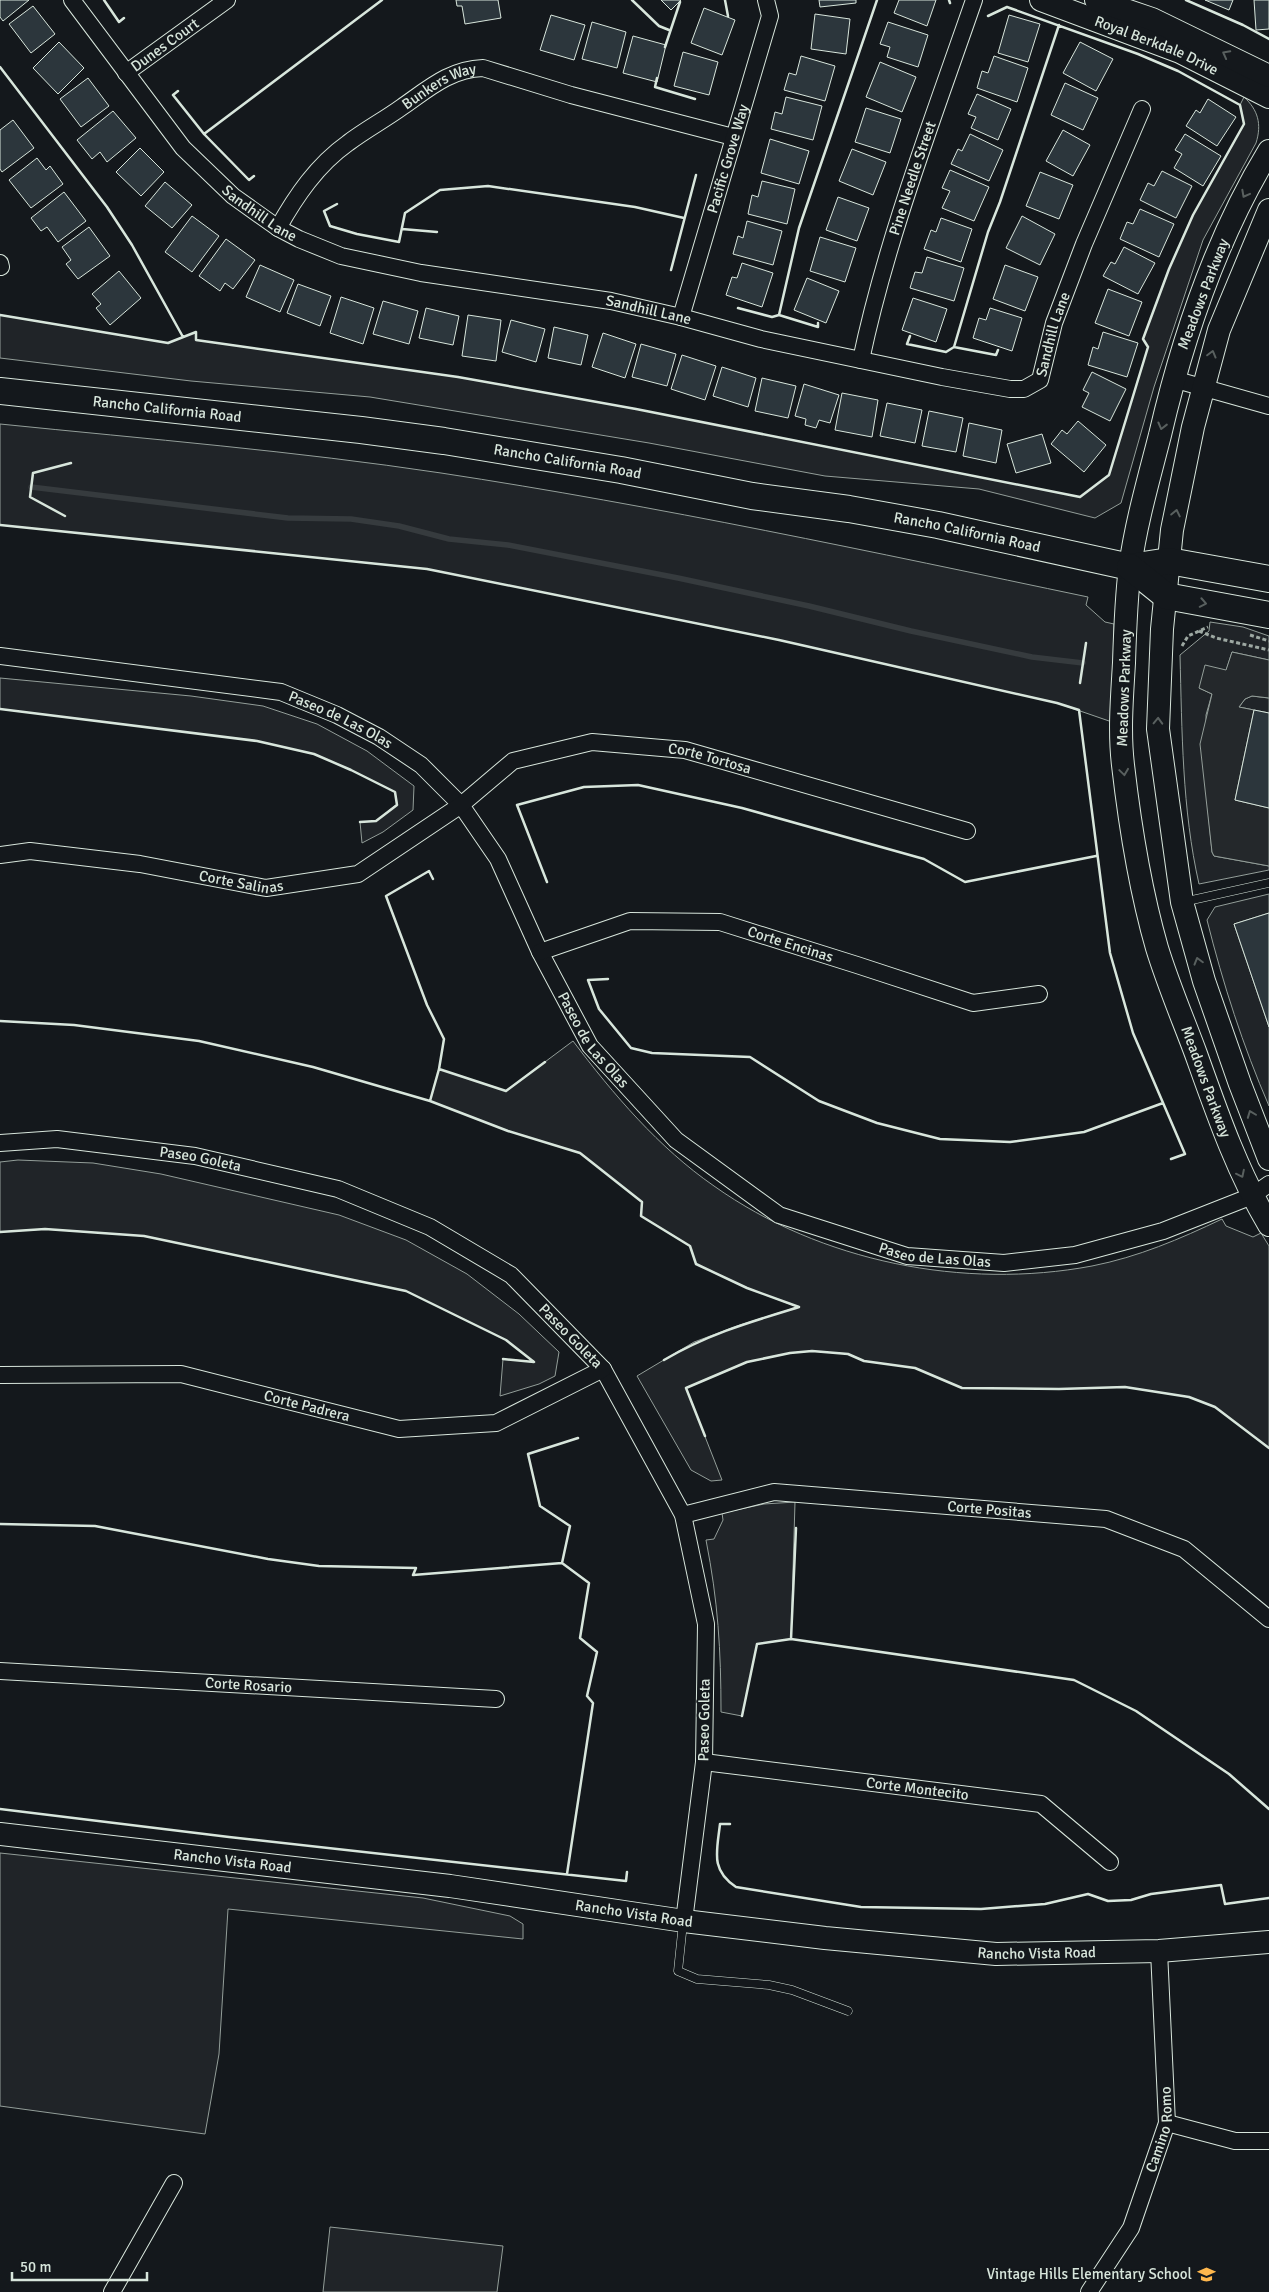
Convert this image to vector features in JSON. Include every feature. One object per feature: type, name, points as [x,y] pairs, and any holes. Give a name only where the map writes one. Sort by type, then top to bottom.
[{"type":"main road","name":"Royal Berkdale Drive","points":[[1041,0],[1116,26],[1180,52],[1269,97]]},
{"type":"main road","name":"Royal Berkdale Drive","points":[[1096,0],[1152,18],[1269,76]]},
{"type":"main road","name":"Meadows Parkway","points":[[1269,151],[1242,200],[1211,268],[1180,352],[1138,522],[1130,567],[1121,720],[1123,763],[1145,898],[1158,948],[1234,1159],[1260,1190],[1269,1225]]},
{"type":"main road","name":"Meadows Parkway","points":[[1269,210],[1219,330],[1203,387],[1172,530],[1162,628],[1158,729],[1182,902],[1204,981],[1269,1160]]},
{"type":"main road","name":"Rancho California Road","points":[[0,391],[361,430],[444,441],[621,470],[752,496],[849,509],[938,525],[1130,567],[1169,561],[1269,579]]},
{"type":"main road","name":"Rancho California Road","points":[[1130,567],[1166,596],[1269,615]]},
{"type":"main road","name":"Rancho Vista Road","points":[[0,1834],[450,1886],[684,1921],[825,1938],[996,1954],[1160,1951],[1269,1942]]},
{"type":"street","name":"Sandhill Lane","points":[[72,0],[183,148],[233,196],[278,228],[299,240],[341,256],[421,274],[611,301],[681,316],[761,339],[1010,389],[1024,389],[1040,380],[1054,323],[1084,244],[1142,110]]},
{"type":"street","name":"Dunes Court","points":[[126,73],[228,0]]},
{"type":"street","name":"Pacific Grove Way","points":[[681,316],[770,16],[766,0]]},
{"type":"street","name":"Pine Needle Street","points":[[861,360],[895,228],[974,0]]},
{"type":"street","name":"Bunkers Way","points":[[278,228],[305,185],[347,144],[435,84],[456,72],[471,69],[483,68],[596,102],[733,138]]},
{"type":"street","points":[[1173,379],[1269,406]]},
{"type":"street","name":"Paseo de Las Olas","points":[[0,656],[281,692],[337,715],[379,737],[421,765],[462,805],[498,859],[540,952],[590,1046],[676,1140],[778,1215],[907,1256],[1004,1263],[1075,1255],[1163,1231],[1260,1190]]},
{"type":"street","name":"Corte Tortosa","points":[[462,805],[513,760],[592,742],[685,750],[968,831]]},
{"type":"street","name":"Corte Salinas","points":[[0,855],[30,851],[140,864],[266,888],[358,874],[462,805]]},
{"type":"street","name":"Corte Encinas","points":[[540,952],[630,921],[720,922],[973,1004],[1039,994]]},
{"type":"street","name":"Paseo Goleta","points":[[0,1143],[57,1139],[195,1156],[338,1189],[430,1227],[511,1275],[603,1369],[683,1515],[706,1624],[704,1762],[684,1921]]},
{"type":"street","name":"Corte Padrera","points":[[0,1375],[181,1374],[399,1429],[496,1423],[603,1369]]},
{"type":"street","name":"Corte Positas","points":[[683,1515],[774,1492],[1106,1519],[1184,1548],[1269,1619]]},
{"type":"street","name":"Corte Rosario","points":[[0,1671],[496,1699]]},
{"type":"street","name":"Corte Montecito","points":[[704,1762],[1041,1804],[1110,1862]]},
{"type":"street","name":"Camino Romo","points":[[1089,2292],[1131,2228],[1167,2123],[1160,1951]]},
{"type":"street","points":[[1167,2123],[1235,2141],[1269,2141]]},
{"type":"street","points":[[112,2292],[174,2183]]},
{"type":"lane","points":[[1182,902],[1269,883]]},
{"type":"lane","points":[[684,1921],[678,1970],[696,1979],[769,1985],[792,1990],[848,2011]]},
{"type":"path","points":[[1188,636],[1210,626],[1215,626]]},
{"type":"path","points":[[1199,631],[1216,638],[1269,650]]},
{"type":"path","points":[[1249,635],[1269,640]]},
{"type":"shaded area","points":[[1244,97],[1253,107],[1258,118],[1259,130],[1256,143],[1203,240],[1154,387],[1121,503],[1095,518],[979,489],[825,476],[649,443],[370,397],[191,381],[0,358],[0,315],[168,343],[196,332],[196,340],[458,377],[636,409],[1080,497],[1109,475],[1148,347],[1143,339],[1169,269],[1193,215],[1244,124],[1240,105]]},
{"type":"shaded area","points":[[0,424],[276,452],[441,473],[684,515],[1088,597],[1086,605],[1105,622],[1114,624],[1112,722],[1057,703],[779,640],[427,569],[0,525]]},
{"type":"shaded area","points":[[1210,622],[1243,627],[1269,636],[1269,660],[1232,652],[1226,671],[1199,688],[1212,694],[1206,715],[1208,810],[1212,852],[1214,856],[1269,866],[1269,870],[1199,884],[1193,856],[1186,799],[1182,741],[1180,655],[1209,631]]},
{"type":"shaded area","points":[[1232,652],[1269,660],[1269,698],[1252,696],[1245,699],[1239,707],[1254,710],[1235,800],[1269,808],[1269,866],[1214,856],[1212,852],[1200,744],[1212,694],[1199,688],[1205,665],[1226,670]]},
{"type":"shaded area","points":[[0,678],[191,696],[263,706],[317,724],[367,751],[414,786],[413,810],[383,832],[362,843],[360,822],[376,821],[397,804],[395,792],[351,770],[314,754],[257,741],[0,709]]},
{"type":"shaded area","points":[[1252,696],[1269,698],[1269,713],[1239,707],[1245,699]]},
{"type":"shaded area","points":[[1269,894],[1269,913],[1234,924],[1269,1027],[1269,1106],[1234,1014],[1207,920],[1215,907]]},
{"type":"shaded area","points":[[573,1041],[604,1081],[638,1119],[674,1155],[694,1171],[756,1212],[800,1234],[847,1251],[895,1264],[944,1271],[994,1274],[1043,1273],[1092,1266],[1126,1258],[1175,1240],[1222,1219],[1226,1226],[1253,1237],[1261,1233],[1269,1246],[1269,1448],[1215,1407],[1189,1397],[1125,1387],[1059,1389],[962,1388],[915,1368],[864,1361],[848,1354],[812,1351],[790,1353],[747,1362],[686,1388],[722,1480],[711,1481],[691,1470],[637,1376],[694,1342],[798,1307],[747,1288],[696,1264],[690,1246],[641,1216],[642,1202],[580,1153],[508,1131],[430,1101],[439,1069],[506,1091]]},
{"type":"shaded area","points":[[18,1160],[93,1163],[161,1174],[339,1215],[406,1240],[467,1274],[519,1314],[559,1352],[555,1376],[539,1384],[500,1396],[503,1359],[533,1362],[506,1340],[406,1291],[144,1236],[45,1229],[0,1232],[0,1162]]},
{"type":"shaded area","points":[[795,1502],[791,1639],[757,1644],[742,1716],[721,1712],[718,1626],[706,1540],[714,1539],[723,1520],[722,1513],[764,1504]]},
{"type":"shaded area","points":[[0,1853],[423,1898],[510,1916],[523,1924],[523,1939],[228,1909],[219,2054],[205,2134],[0,2106]]},
{"type":"shaded area","points":[[330,2227],[503,2246],[497,2292],[323,2292]]},
{"type":"building","points":[[0,0],[29,0],[3,21],[0,17]]},
{"type":"building","points":[[456,0],[498,0],[501,18],[465,24],[462,6],[457,6]]},
{"type":"building","points":[[661,0],[681,0],[671,10]]},
{"type":"building","points":[[819,0],[856,0],[856,3],[820,7]]},
{"type":"building","points":[[899,0],[936,0],[927,26],[894,13]]},
{"type":"building","points":[[1205,0],[1233,0],[1229,10]]},
{"type":"building","points":[[1254,0],[1269,0],[1269,29],[1256,30]]},
{"type":"building","points":[[33,6],[55,34],[31,53],[9,24]]},
{"type":"building","points":[[704,8],[735,20],[722,55],[691,43]]},
{"type":"building","points":[[815,14],[850,19],[846,54],[811,49]]},
{"type":"building","points":[[551,15],[585,25],[574,60],[540,50]]},
{"type":"building","points":[[1009,15],[1040,24],[1028,62],[998,53]]},
{"type":"building","points":[[592,22],[626,32],[617,68],[582,59]]},
{"type":"building","points":[[888,22],[928,35],[918,67],[887,57],[890,47],[880,44]]},
{"type":"building","points":[[633,36],[666,45],[657,82],[623,73]]},
{"type":"building","points":[[59,42],[84,68],[58,94],[33,68]]},
{"type":"building","points":[[1080,42],[1113,59],[1096,91],[1063,73]]},
{"type":"building","points":[[683,52],[718,62],[709,95],[674,86]]},
{"type":"building","points":[[801,56],[835,66],[825,101],[784,90],[789,73],[796,75]]},
{"type":"building","points":[[994,56],[1028,68],[1017,102],[977,88],[982,71],[988,73]]},
{"type":"building","points":[[880,62],[916,77],[902,112],[866,97]]},
{"type":"building","points":[[88,78],[109,106],[81,127],[60,99]]},
{"type":"building","points":[[1065,83],[1098,98],[1083,130],[1051,115]]},
{"type":"building","points":[[977,94],[1011,109],[998,140],[971,128],[976,117],[968,114]]},
{"type":"building","points":[[786,97],[822,106],[813,140],[771,129],[775,112],[782,114]]},
{"type":"building","points":[[1208,99],[1236,117],[1217,146],[1186,126],[1196,110],[1200,113]]},
{"type":"building","points":[[866,108],[901,119],[890,153],[855,142]]},
{"type":"building","points":[[113,111],[136,138],[107,162],[100,152],[92,159],[77,140]]},
{"type":"building","points":[[13,120],[34,148],[2,172],[0,169],[0,130]]},
{"type":"building","points":[[1063,130],[1090,145],[1073,176],[1046,161]]},
{"type":"building","points":[[970,134],[1003,150],[989,181],[951,164],[958,149],[962,151]]},
{"type":"building","points":[[1185,134],[1221,156],[1203,186],[1174,168],[1182,154],[1175,150]]},
{"type":"building","points":[[770,139],[809,151],[799,184],[761,173]]},
{"type":"building","points":[[140,148],[164,172],[141,196],[116,172]]},
{"type":"building","points":[[852,149],[886,162],[873,195],[839,181]]},
{"type":"building","points":[[37,158],[46,170],[50,166],[63,184],[31,208],[9,180]]},
{"type":"building","points":[[950,170],[989,187],[974,221],[942,208],[950,191],[942,188]]},
{"type":"building","points":[[1162,171],[1192,186],[1176,218],[1140,200],[1148,183],[1154,186]]},
{"type":"building","points":[[1040,172],[1073,185],[1059,219],[1026,206]]},
{"type":"building","points":[[762,181],[795,189],[787,224],[748,214],[752,195],[758,197]]},
{"type":"building","points":[[165,182],[192,205],[172,228],[145,206]]},
{"type":"building","points":[[64,192],[86,221],[58,242],[47,227],[41,231],[31,218]]},
{"type":"building","points":[[838,197],[869,208],[857,241],[826,230]]},
{"type":"building","points":[[1140,209],[1174,224],[1159,257],[1120,239],[1127,222],[1133,224]]},
{"type":"building","points":[[192,216],[219,236],[192,272],[165,252]]},
{"type":"building","points":[[1022,216],[1055,234],[1040,265],[1006,248]]},
{"type":"building","points":[[941,218],[972,229],[961,262],[924,249],[931,230],[936,232]]},
{"type":"building","points":[[747,221],[782,231],[773,265],[733,254],[738,236],[743,238]]},
{"type":"building","points":[[89,227],[110,256],[78,279],[66,264],[71,260],[62,247]]},
{"type":"building","points":[[820,237],[856,248],[845,282],[810,271]]},
{"type":"building","points":[[226,239],[255,260],[233,289],[225,283],[220,291],[199,276]]},
{"type":"building","points":[[1124,247],[1155,263],[1138,294],[1103,276],[1111,262],[1115,264]]},
{"type":"building","points":[[927,257],[964,268],[954,301],[910,288],[915,272],[922,273]]},
{"type":"building","points":[[742,263],[773,273],[762,307],[726,295],[732,277],[737,278]]},
{"type":"building","points":[[260,265],[294,280],[280,312],[246,297]]},
{"type":"building","points":[[1005,265],[1038,277],[1025,311],[993,299]]},
{"type":"building","points":[[119,271],[141,298],[110,325],[96,308],[101,304],[92,294]]},
{"type":"building","points":[[807,278],[839,291],[826,323],[794,310]]},
{"type":"building","points":[[298,284],[331,296],[320,326],[287,313]]},
{"type":"building","points":[[1108,289],[1142,302],[1129,336],[1095,323]]},
{"type":"building","points":[[341,297],[374,308],[363,344],[330,333]]},
{"type":"building","points":[[913,298],[947,309],[936,342],[902,330]]},
{"type":"building","points":[[383,301],[418,311],[409,344],[373,334]]},
{"type":"building","points":[[426,308],[459,316],[453,345],[419,338]]},
{"type":"building","points":[[990,308],[1022,318],[1012,351],[973,338],[979,318],[986,320]]},
{"type":"building","points":[[468,315],[501,320],[496,361],[462,356]]},
{"type":"building","points":[[511,320],[545,329],[536,362],[502,352]]},
{"type":"building","points":[[554,327],[588,335],[581,365],[548,358]]},
{"type":"building","points":[[1103,332],[1138,343],[1127,377],[1088,365],[1093,347],[1098,349]]},
{"type":"building","points":[[603,333],[636,344],[625,378],[592,367]]},
{"type":"building","points":[[641,344],[676,354],[667,386],[632,377]]},
{"type":"building","points":[[682,355],[716,366],[705,400],[671,389]]},
{"type":"building","points":[[722,367],[756,378],[748,407],[713,396]]},
{"type":"building","points":[[1092,372],[1126,389],[1110,421],[1082,407],[1089,393],[1083,390]]},
{"type":"building","points":[[762,378],[796,386],[788,418],[755,411]]},
{"type":"building","points":[[804,384],[839,395],[830,423],[819,420],[816,428],[805,425],[806,419],[795,416]]},
{"type":"building","points":[[842,393],[878,400],[872,437],[835,430]]},
{"type":"building","points":[[887,403],[922,410],[915,443],[880,436]]},
{"type":"building","points":[[929,411],[963,418],[956,452],[922,446]]},
{"type":"building","points":[[1078,421],[1106,445],[1084,472],[1051,444],[1062,430],[1067,434]]},
{"type":"building","points":[[969,423],[1002,430],[996,463],[963,456]]},
{"type":"building","points":[[1042,434],[1051,463],[1016,473],[1007,444]]},
{"type":"building","points":[[1254,710],[1269,713],[1269,808],[1235,800]]},
{"type":"building","points":[[1269,913],[1269,1027],[1234,924]]},
{"type":"waterway","points":[[31,487],[288,518],[351,519],[399,526],[449,539],[508,545],[678,578],[1032,657],[1083,663]]},
{"type":"wall","points":[[104,0],[119,22],[124,18]]},
{"type":"wall","points":[[204,134],[382,0]]},
{"type":"wall","points":[[632,0],[659,26],[669,30]]},
{"type":"wall","points":[[725,0],[728,16]]},
{"type":"wall","points":[[779,315],[799,228],[877,0]]},
{"type":"wall","points":[[1186,0],[1243,25],[1269,39]]},
{"type":"wall","points":[[665,47],[680,2]]},
{"type":"wall","points":[[0,315],[168,343],[196,332],[196,340],[458,377],[636,409],[1080,497],[1109,475],[1148,347],[1143,339],[1169,269],[1193,215],[1244,124],[1240,105],[1178,71],[1138,54],[1007,7],[988,16]]},
{"type":"wall","points":[[954,347],[988,232],[1000,202],[1059,25]]},
{"type":"wall","points":[[0,67],[107,207],[132,245],[183,337]]},
{"type":"wall","points":[[657,78],[655,87],[695,99]]},
{"type":"wall","points":[[178,91],[173,95],[204,134],[249,180],[254,176]]},
{"type":"wall","points":[[671,270],[696,175]]},
{"type":"wall","points":[[337,204],[324,211],[330,226],[357,234],[399,242],[405,213],[440,190],[488,186],[635,207],[684,218]]},
{"type":"wall","points":[[402,229],[437,232]]},
{"type":"wall","points":[[738,308],[772,317],[779,315],[818,327],[818,323]]},
{"type":"wall","points":[[910,336],[907,344],[946,352],[954,347],[996,355],[998,350]]},
{"type":"wall","points":[[65,516],[30,497],[33,473],[71,463]]},
{"type":"wall","points":[[0,525],[427,569],[779,640],[1057,703],[1079,710],[1110,953],[1133,1033],[1185,1154],[1171,1159]]},
{"type":"wall","points":[[1080,683],[1086,643]]},
{"type":"wall","points":[[0,709],[257,741],[314,754],[395,792],[397,805],[376,821],[360,822]]},
{"type":"wall","points":[[547,882],[517,805],[584,787],[638,785],[742,808],[924,859],[965,882],[1096,856]]},
{"type":"wall","points":[[430,1101],[439,1069],[444,1039],[427,1005],[386,896],[429,871],[433,879]]},
{"type":"wall","points":[[608,979],[588,980],[599,1009],[631,1048],[652,1053],[750,1057],[819,1101],[877,1123],[940,1139],[1010,1142],[1084,1132],[1163,1103]]},
{"type":"wall","points":[[0,1021],[74,1025],[199,1041],[313,1067],[430,1101],[508,1131],[580,1153],[642,1202],[641,1216],[690,1246],[696,1264],[747,1288],[799,1307],[713,1336],[664,1360]]},
{"type":"wall","points":[[439,1069],[506,1091],[545,1062]]},
{"type":"wall","points":[[0,1232],[45,1229],[144,1236],[406,1291],[506,1340],[534,1362],[503,1359]]},
{"type":"wall","points":[[705,1436],[686,1388],[747,1362],[790,1353],[812,1351],[848,1354],[864,1361],[915,1368],[962,1388],[1059,1389],[1125,1387],[1189,1397],[1215,1407],[1269,1448]]},
{"type":"wall","points":[[567,1874],[593,1703],[587,1696],[597,1652],[580,1638],[589,1583],[562,1563],[570,1526],[540,1506],[528,1454],[578,1438]]},
{"type":"wall","points":[[0,1524],[95,1526],[268,1559],[319,1566],[416,1568],[413,1575],[562,1563]]},
{"type":"wall","points":[[742,1716],[757,1644],[791,1639],[796,1528]]},
{"type":"wall","points":[[791,1639],[1074,1680],[1136,1711],[1229,1774],[1269,1809]]},
{"type":"wall","points":[[0,1809],[229,1837],[626,1881],[627,1872]]},
{"type":"wall","points":[[730,1824],[720,1824],[717,1859],[722,1874],[736,1887],[861,1907],[981,1909],[1045,1904],[1088,1894],[1108,1901],[1131,1900],[1151,1894],[1221,1885],[1225,1904],[1269,1898]]},
{"type":"place","name":"Vintage Hills Elementary School","points":[[1206,2274]]}]
